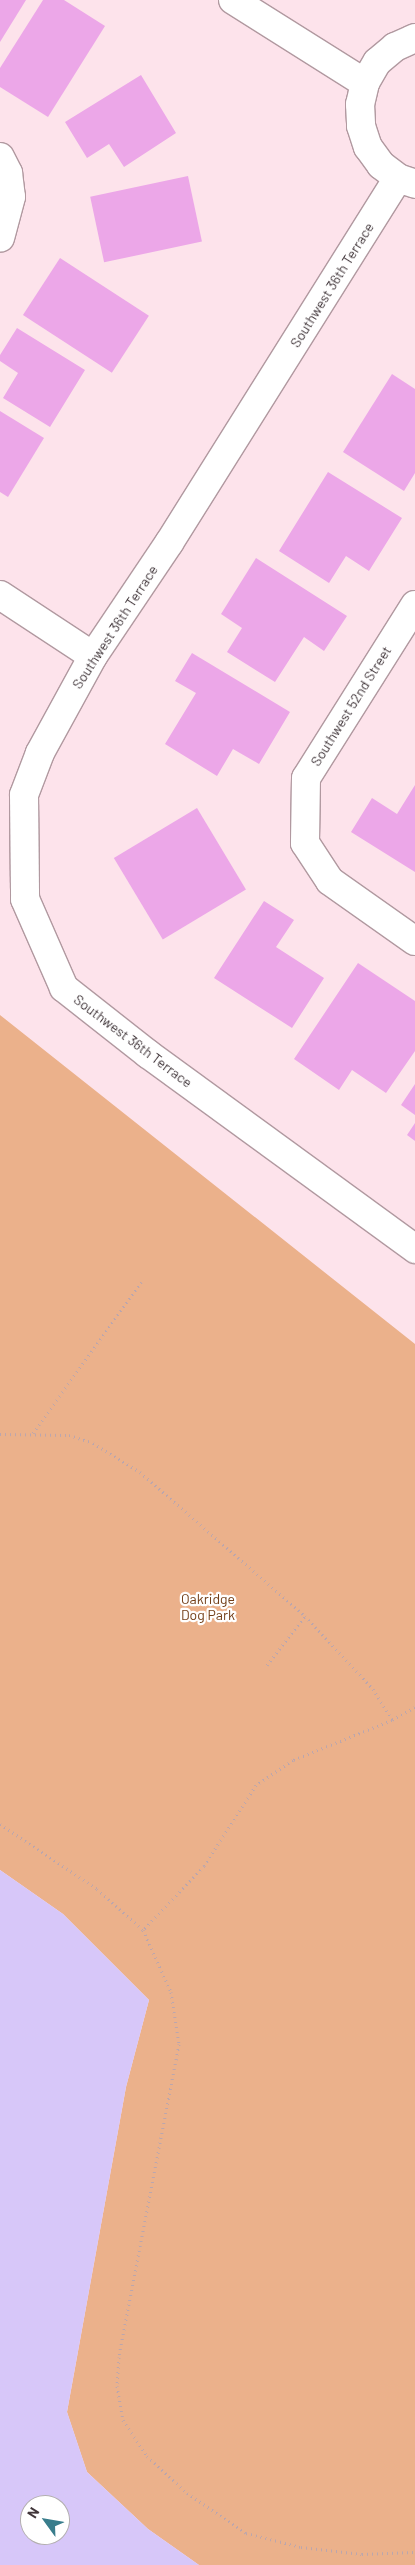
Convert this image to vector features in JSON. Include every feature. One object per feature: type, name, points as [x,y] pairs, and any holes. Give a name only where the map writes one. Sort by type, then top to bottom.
[{"type":"street","points":[[233,0],[365,83]]},
{"type":"street","points":[[407,181],[381,165],[368,147],[361,119],[365,83],[377,62],[389,52],[415,38]]},
{"type":"street","points":[[0,238],[11,197],[4,165]]},
{"type":"street","name":"Southwest 36th Terrace","points":[[407,181],[93,656],[40,753],[24,796],[24,900],[64,988],[148,1054],[415,1249]]},
{"type":"street","points":[[0,595],[93,656]]},
{"type":"street","name":"Southwest 52nd Street","points":[[415,605],[306,778],[306,844],[330,882],[415,941]]},
{"type":"path","points":[[32,1434],[141,1282]]},
{"type":"path","points":[[0,1434],[69,1435],[92,1442],[140,1472],[305,1616],[373,1689],[392,1720]]},
{"type":"path","points":[[267,1665],[305,1616]]},
{"type":"path","points":[[143,1930],[204,1866],[256,1785],[293,1760],[392,1720],[415,1707]]},
{"type":"path","points":[[0,1824],[98,1889],[143,1930],[171,1992],[178,2044],[119,2357],[117,2386],[123,2420],[147,2456],[187,2493],[246,2533],[301,2547],[353,2553],[415,2552]]},
{"type":"green space","name":"Oakridge Dog Park","points":[[0,1015],[415,1344],[415,2565],[199,2565],[148,2529],[87,2472],[67,2412],[126,2087],[149,2000],[63,1914],[0,1870]]},
{"type":"shaded area","points":[[0,1870],[63,1914],[149,2000],[126,2087],[67,2412],[87,2472],[148,2529],[199,2565],[0,2565]]},
{"type":"building","points":[[0,0],[26,0],[0,42]]},
{"type":"building","points":[[43,0],[64,0],[105,26],[48,117],[0,87],[0,68]]},
{"type":"building","points":[[141,75],[176,133],[124,167],[109,144],[87,158],[65,122]]},
{"type":"building","points":[[188,176],[202,242],[104,262],[90,197]]},
{"type":"building","points":[[60,258],[149,316],[112,373],[23,315]]},
{"type":"building","points":[[17,328],[85,370],[50,427],[3,398],[18,373],[0,361],[0,355]]},
{"type":"building","points":[[392,374],[415,389],[415,473],[404,491],[343,452]]},
{"type":"building","points":[[0,411],[44,438],[8,497],[0,492]]},
{"type":"building","points":[[328,472],[402,518],[369,571],[346,556],[329,583],[279,551]]},
{"type":"building","points":[[256,558],[347,616],[324,651],[304,637],[275,682],[227,652],[242,628],[221,614]]},
{"type":"building","points":[[192,653],[290,712],[259,764],[233,749],[217,776],[165,744],[196,693],[175,681]]},
{"type":"building","points":[[415,785],[415,872],[351,832],[372,798],[397,814]]},
{"type":"building","points":[[197,808],[246,889],[163,939],[114,858]]},
{"type":"building","points":[[264,901],[294,920],[276,947],[324,978],[292,1028],[214,978]]},
{"type":"building","points":[[358,963],[415,1001],[415,1051],[386,1093],[352,1070],[339,1090],[294,1059]]},
{"type":"building","points":[[415,1084],[415,1115],[401,1105]]},
{"type":"building","points":[[415,1123],[415,1141],[407,1135]]}]
